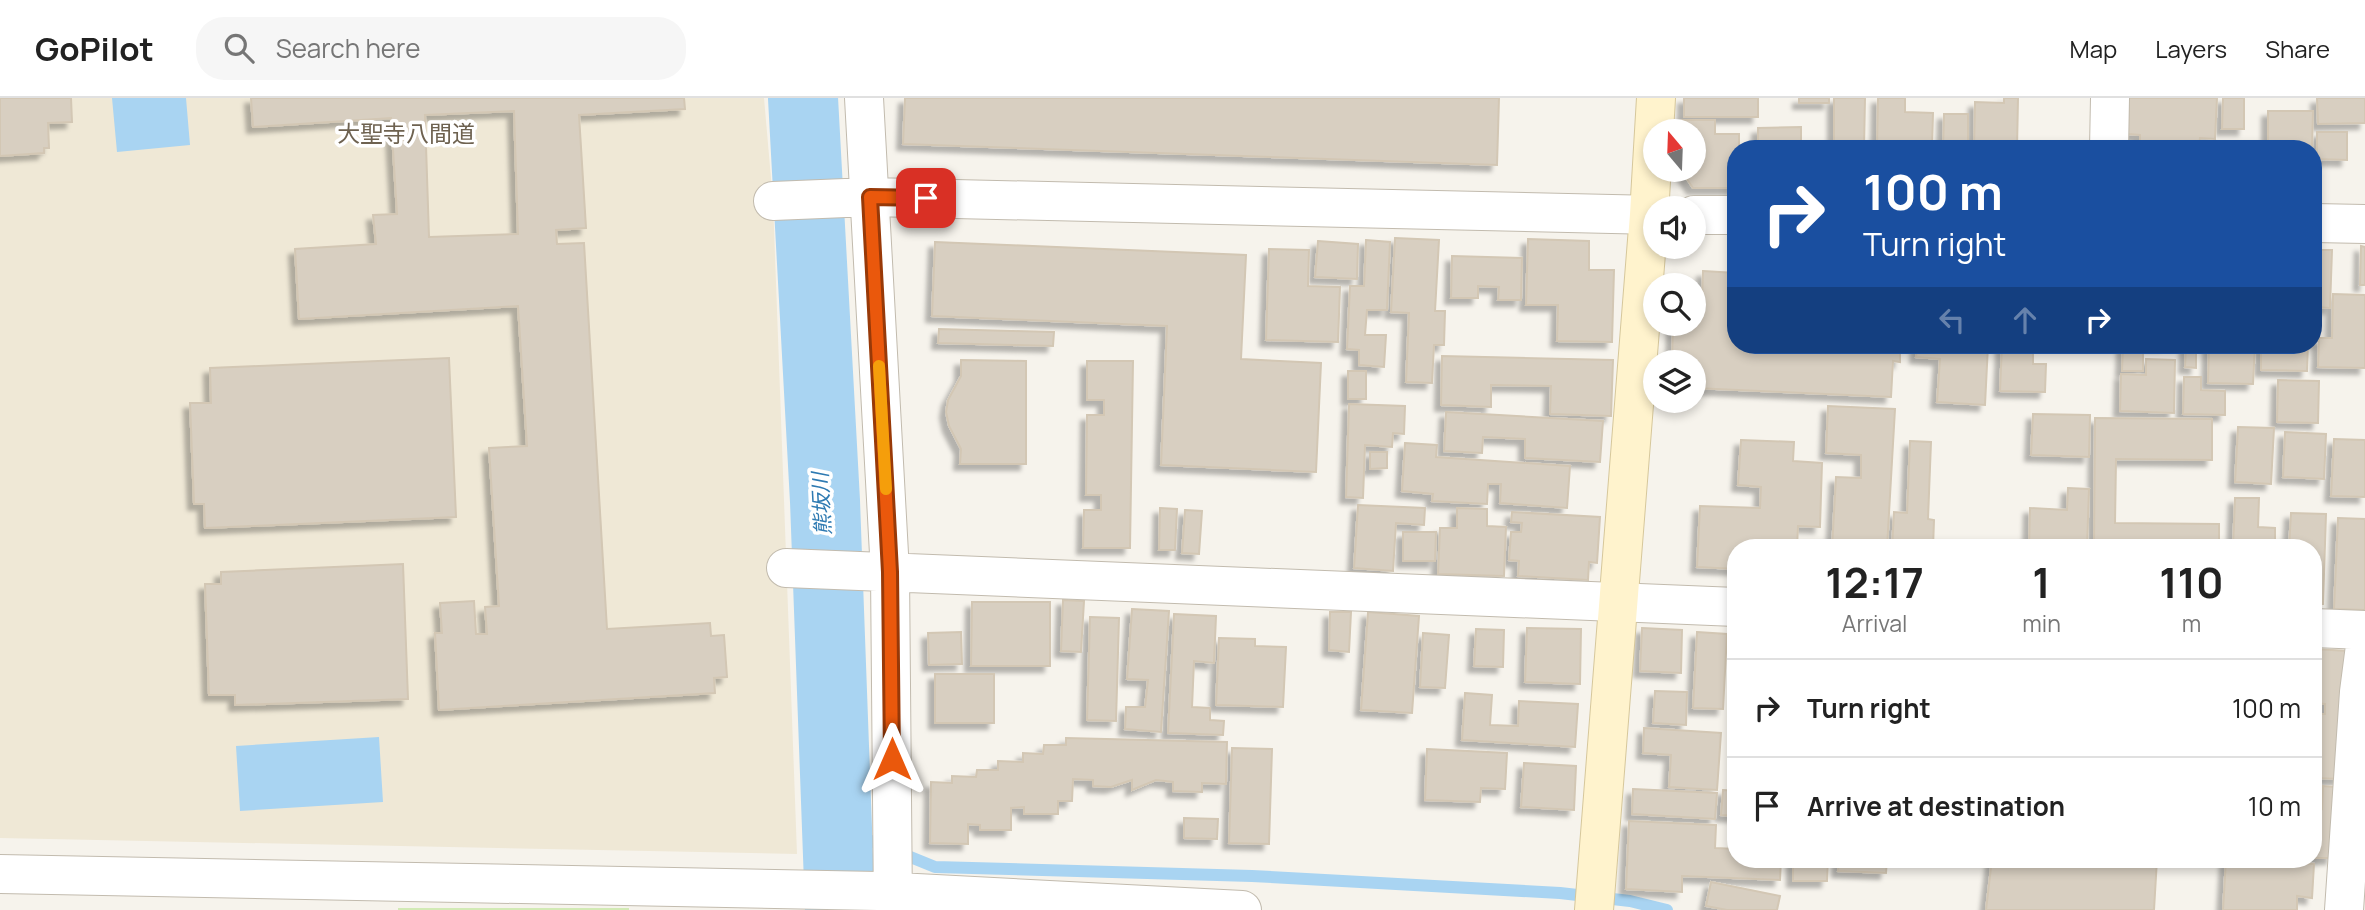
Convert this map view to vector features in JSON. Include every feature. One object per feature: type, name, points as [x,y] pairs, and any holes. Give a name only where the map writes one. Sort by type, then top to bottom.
[{"type":"street","points":[[864,98],[890,572],[888,898]]},
{"type":"street","points":[[1653,196],[1656,98]]},
{"type":"street","points":[[2109,140],[2110,98]]},
{"type":"street","points":[[773,201],[870,197],[1643,215]]},
{"type":"street","points":[[1706,215],[1727,215]]},
{"type":"street","points":[[2322,223],[2365,224]]},
{"type":"street","points":[[1594,910],[1648,259]]},
{"type":"street","points":[[786,568],[1727,607]]},
{"type":"street","points":[[2322,628],[2365,630]]},
{"type":"street","points":[[2344,910],[2365,646]]},
{"type":"street","points":[[0,874],[1242,910]]},
{"type":"shaded area","points":[[0,98],[764,98],[773,201],[797,854],[0,838]]},
{"type":"green space","points":[[629,908],[629,910],[398,910]]},
{"type":"water","points":[[112,98],[186,98],[190,145],[117,152]]},
{"type":"water","points":[[379,737],[383,802],[240,811],[236,746]]},
{"type":"building","points":[[0,98],[71,98],[72,122],[48,123],[49,148],[44,148],[44,153],[0,156]]},
{"type":"building","points":[[251,98],[684,98],[685,109],[579,115],[586,228],[556,230],[557,244],[584,243],[607,629],[710,623],[711,636],[724,635],[727,677],[714,678],[715,693],[439,710],[435,633],[442,633],[440,603],[474,601],[476,634],[487,634],[485,607],[499,606],[489,448],[527,446],[518,306],[299,319],[295,249],[376,244],[373,215],[397,214],[391,118],[253,127]],"holes":[[[514,111],[518,234],[429,237],[425,115]]]},
{"type":"building","points":[[905,98],[1499,98],[1497,165],[903,144]]},
{"type":"building","points":[[1684,98],[1758,98],[1758,117],[1684,117]]},
{"type":"building","points":[[1799,98],[1829,98],[1829,103],[1799,103]]},
{"type":"building","points":[[1834,98],[1865,98],[1864,140],[1834,140]]},
{"type":"building","points":[[1878,98],[1905,98],[1905,112],[1933,113],[1932,140],[1877,140]]},
{"type":"building","points":[[2004,98],[2018,98],[2017,140],[1974,140],[1975,102],[2004,103]]},
{"type":"building","points":[[2129,98],[2217,98],[2215,139],[2140,140],[2140,135],[2128,134]]},
{"type":"building","points":[[2223,98],[2244,98],[2244,129],[2222,129]]},
{"type":"building","points":[[2317,98],[2365,98],[2365,123],[2318,124]]},
{"type":"building","points":[[2268,111],[2313,111],[2312,140],[2268,140]]},
{"type":"building","points":[[1944,114],[1968,114],[1968,140],[1943,140]]},
{"type":"building","points":[[1706,120],[1715,120],[1715,134],[1739,134],[1739,140],[1727,140],[1727,188],[1693,188],[1689,182],[1706,182]]},
{"type":"building","points":[[1801,127],[1801,140],[1758,140],[1758,128]]},
{"type":"building","points":[[2317,132],[2347,132],[2347,160],[2322,159],[2322,140],[2317,140]]},
{"type":"building","points":[[1395,238],[1439,240],[1435,311],[1445,311],[1444,345],[1434,345],[1432,383],[1406,382],[1409,313],[1391,312]]},
{"type":"building","points":[[1528,239],[1589,241],[1589,270],[1614,270],[1612,342],[1557,341],[1558,305],[1526,305]]},
{"type":"building","points":[[1366,240],[1390,242],[1387,310],[1367,310],[1365,335],[1386,335],[1384,367],[1359,365],[1359,350],[1347,349],[1350,286],[1364,286]]},
{"type":"building","points":[[1318,241],[1358,244],[1357,279],[1315,277]]},
{"type":"building","points":[[935,242],[1246,255],[1241,359],[1321,363],[1316,472],[1161,465],[1167,326],[932,316]]},
{"type":"building","points":[[2361,246],[2365,247],[2365,285],[2360,285]]},
{"type":"building","points":[[1269,249],[1309,250],[1308,286],[1340,287],[1338,342],[1266,340]]},
{"type":"building","points":[[2322,250],[2332,250],[2330,308],[2322,307]]},
{"type":"building","points":[[1452,256],[1522,258],[1521,300],[1498,300],[1499,287],[1478,286],[1478,298],[1451,298]]},
{"type":"building","points":[[1703,271],[1727,272],[1727,354],[1900,354],[1900,362],[1893,361],[1891,397],[1706,389],[1706,350],[1672,350],[1673,336],[1706,336],[1706,273]]},
{"type":"building","points":[[2333,294],[2365,295],[2365,368],[2318,367],[2318,354],[2322,354],[2322,338],[2332,338]]},
{"type":"building","points":[[939,329],[1054,332],[1053,346],[938,343]]},
{"type":"building","points":[[1916,354],[1988,354],[1985,405],[1937,402],[1940,359],[1916,357]]},
{"type":"building","points":[[2002,354],[2033,354],[2033,364],[2046,364],[2045,392],[2000,391]]},
{"type":"building","points":[[2123,354],[2143,354],[2143,371],[2122,371]]},
{"type":"building","points":[[2186,354],[2196,354],[2196,368],[2185,367]]},
{"type":"building","points":[[2209,354],[2255,354],[2253,384],[2208,383]]},
{"type":"building","points":[[2261,354],[2308,354],[2307,371],[2261,370]]},
{"type":"building","points":[[1442,356],[1613,360],[1611,416],[1550,414],[1551,386],[1491,385],[1491,407],[1441,405]]},
{"type":"building","points":[[449,358],[456,517],[205,528],[204,504],[194,504],[190,403],[211,403],[210,368]]},
{"type":"building","points":[[2146,359],[2175,360],[2174,413],[2120,411],[2121,374],[2146,375]]},
{"type":"building","points":[[961,360],[1026,361],[1026,464],[960,464],[961,449],[949,426],[946,412],[948,400],[961,376]]},
{"type":"building","points":[[1087,361],[1133,361],[1130,548],[1083,548],[1084,510],[1101,510],[1101,495],[1086,495],[1087,415],[1104,415],[1104,400],[1087,400]]},
{"type":"building","points":[[1348,371],[1366,371],[1366,399],[1348,399]]},
{"type":"building","points":[[2184,377],[2201,377],[2201,390],[2225,391],[2225,415],[2183,414]]},
{"type":"building","points":[[2278,380],[2319,381],[2318,423],[2277,422]]},
{"type":"building","points":[[1349,404],[1405,406],[1404,434],[1393,433],[1392,447],[1365,445],[1363,498],[1346,497]]},
{"type":"building","points":[[1828,406],[1895,409],[1888,539],[1833,539],[1836,477],[1861,478],[1861,455],[1826,453]]},
{"type":"building","points":[[1446,412],[1603,421],[1600,462],[1525,458],[1525,439],[1483,437],[1482,453],[1444,451]]},
{"type":"building","points":[[2033,414],[2090,415],[2089,457],[2031,455]]},
{"type":"building","points":[[2095,418],[2212,419],[2212,460],[2116,459],[2115,523],[2219,524],[2219,539],[2094,539]]},
{"type":"building","points":[[2238,427],[2274,428],[2271,484],[2235,482]]},
{"type":"building","points":[[2285,432],[2326,434],[2324,479],[2283,477]]},
{"type":"building","points":[[2334,439],[2365,440],[2365,497],[2331,496]]},
{"type":"building","points":[[1741,440],[1794,442],[1793,461],[1822,463],[1820,527],[1798,526],[1797,539],[1727,539],[1727,569],[1697,567],[1700,506],[1760,508],[1761,487],[1738,485]]},
{"type":"building","points":[[1910,441],[1931,442],[1928,519],[1934,520],[1933,539],[1892,539],[1894,512],[1907,513]]},
{"type":"building","points":[[1405,443],[1437,445],[1436,457],[1570,466],[1567,508],[1500,503],[1501,484],[1488,484],[1487,504],[1432,501],[1433,494],[1402,491]]},
{"type":"building","points":[[1370,452],[1387,452],[1387,468],[1370,469]]},
{"type":"building","points":[[2068,488],[2089,489],[2087,539],[2029,539],[2030,508],[2067,510]]},
{"type":"building","points":[[2235,498],[2259,498],[2258,527],[2275,528],[2275,539],[2233,539]]},
{"type":"building","points":[[1358,505],[1425,508],[1424,525],[1396,523],[1393,571],[1354,568]]},
{"type":"building","points":[[1160,508],[1177,509],[1175,550],[1159,550]]},
{"type":"building","points":[[1457,508],[1487,509],[1487,526],[1506,527],[1504,576],[1438,574],[1440,528],[1457,528]]},
{"type":"building","points":[[1185,510],[1202,511],[1199,554],[1182,553]]},
{"type":"building","points":[[1512,512],[1600,517],[1597,563],[1589,562],[1588,580],[1518,576],[1519,561],[1509,560],[1511,532],[1521,532],[1522,523],[1511,522]]},
{"type":"building","points":[[2291,513],[2326,514],[2323,604],[2322,539],[2290,539]]},
{"type":"building","points":[[2338,518],[2365,519],[2365,610],[2334,609]]},
{"type":"building","points":[[1403,532],[1436,532],[1435,561],[1403,561]]},
{"type":"building","points":[[403,564],[408,699],[235,705],[235,695],[209,695],[205,584],[221,584],[221,572]]},
{"type":"building","points":[[1063,600],[1084,601],[1081,652],[1061,651]]},
{"type":"building","points":[[972,602],[1050,602],[1050,666],[971,666]]},
{"type":"building","points":[[1132,609],[1169,611],[1161,732],[1125,729],[1126,707],[1145,707],[1148,680],[1127,679]]},
{"type":"building","points":[[1330,612],[1351,612],[1349,652],[1329,650]]},
{"type":"building","points":[[1368,612],[1419,616],[1412,713],[1361,710]]},
{"type":"building","points":[[1174,614],[1216,616],[1214,663],[1194,661],[1192,707],[1210,708],[1210,720],[1224,721],[1223,735],[1168,733]]},
{"type":"building","points":[[1090,617],[1119,618],[1116,721],[1087,720]]},
{"type":"building","points":[[1527,628],[1581,629],[1580,684],[1525,682]]},
{"type":"building","points":[[1642,628],[1682,630],[1681,673],[1640,671]]},
{"type":"building","points":[[1476,629],[1504,630],[1503,667],[1474,666]]},
{"type":"building","points":[[961,632],[962,664],[929,665],[928,633]]},
{"type":"building","points":[[1697,632],[1727,634],[1723,709],[1693,708]]},
{"type":"building","points":[[1423,633],[1449,635],[1445,688],[1420,687]]},
{"type":"building","points":[[1219,638],[1255,639],[1255,646],[1286,647],[1283,707],[1216,705]]},
{"type":"building","points":[[2322,649],[2349,651],[2341,779],[2322,778],[2322,714],[2325,714],[2325,704],[2322,704]]},
{"type":"building","points":[[935,674],[994,674],[994,723],[935,723]]},
{"type":"building","points":[[1655,691],[1687,692],[1686,725],[1653,723]]},
{"type":"building","points":[[1465,693],[1492,695],[1490,725],[1518,726],[1519,701],[1578,704],[1575,747],[1462,740]]},
{"type":"building","points":[[1644,728],[1721,733],[1717,790],[1669,787],[1671,755],[1643,753]]},
{"type":"building","points":[[1066,738],[1227,742],[1226,784],[1202,783],[1202,792],[1173,791],[1173,782],[1156,780],[1132,790],[1132,780],[1111,787],[1093,786],[1093,780],[1073,779],[1072,801],[1058,801],[1058,814],[1024,814],[1024,807],[1011,808],[1011,830],[980,830],[980,825],[968,824],[968,844],[930,843],[931,782],[952,783],[952,776],[976,777],[977,770],[998,770],[998,761],[1023,762],[1023,753],[1043,754],[1044,745],[1066,745]]},
{"type":"building","points":[[1232,748],[1272,749],[1269,844],[1229,843]]},
{"type":"building","points":[[1427,749],[1507,753],[1505,789],[1481,788],[1480,802],[1425,800]]},
{"type":"building","points":[[1524,763],[1576,766],[1574,810],[1521,807]]},
{"type":"building","points":[[2323,786],[2335,787],[2332,858],[2322,858]]},
{"type":"building","points":[[1633,789],[1717,793],[1715,819],[1632,814]]},
{"type":"building","points":[[1723,790],[1727,790],[1727,815],[1721,815]]},
{"type":"building","points":[[1184,818],[1218,819],[1217,839],[1184,838]]},
{"type":"building","points":[[1629,821],[1716,825],[1715,848],[1727,849],[1727,868],[1781,868],[1780,880],[1682,876],[1682,892],[1626,889]]},
{"type":"building","points":[[1793,868],[1828,868],[1827,881],[1793,881]]},
{"type":"building","points":[[1838,868],[1886,868],[1886,873],[1838,871]]},
{"type":"building","points":[[1991,868],[2156,868],[2154,910],[1986,910]]},
{"type":"building","points":[[2225,868],[2314,868],[2312,898],[2297,896],[2297,910],[2223,910]]},
{"type":"building","points":[[1711,882],[1780,896],[1777,910],[1727,910],[1706,906]]},
{"type":"waterway","name":"熊坂川","points":[[803,98],[825,501],[840,910]]},
{"type":"waterway","points":[[839,828],[935,867],[1252,876],[1560,893],[1630,901],[1667,910]]},
{"type":"slow traffic","points":[[879,366],[886,489]]},
{"type":"district","name":"大聖寺八間道","points":[[406,133]]},
{"type":"route","points":[[892,759],[890,572],[870,197],[926,198]]}]
